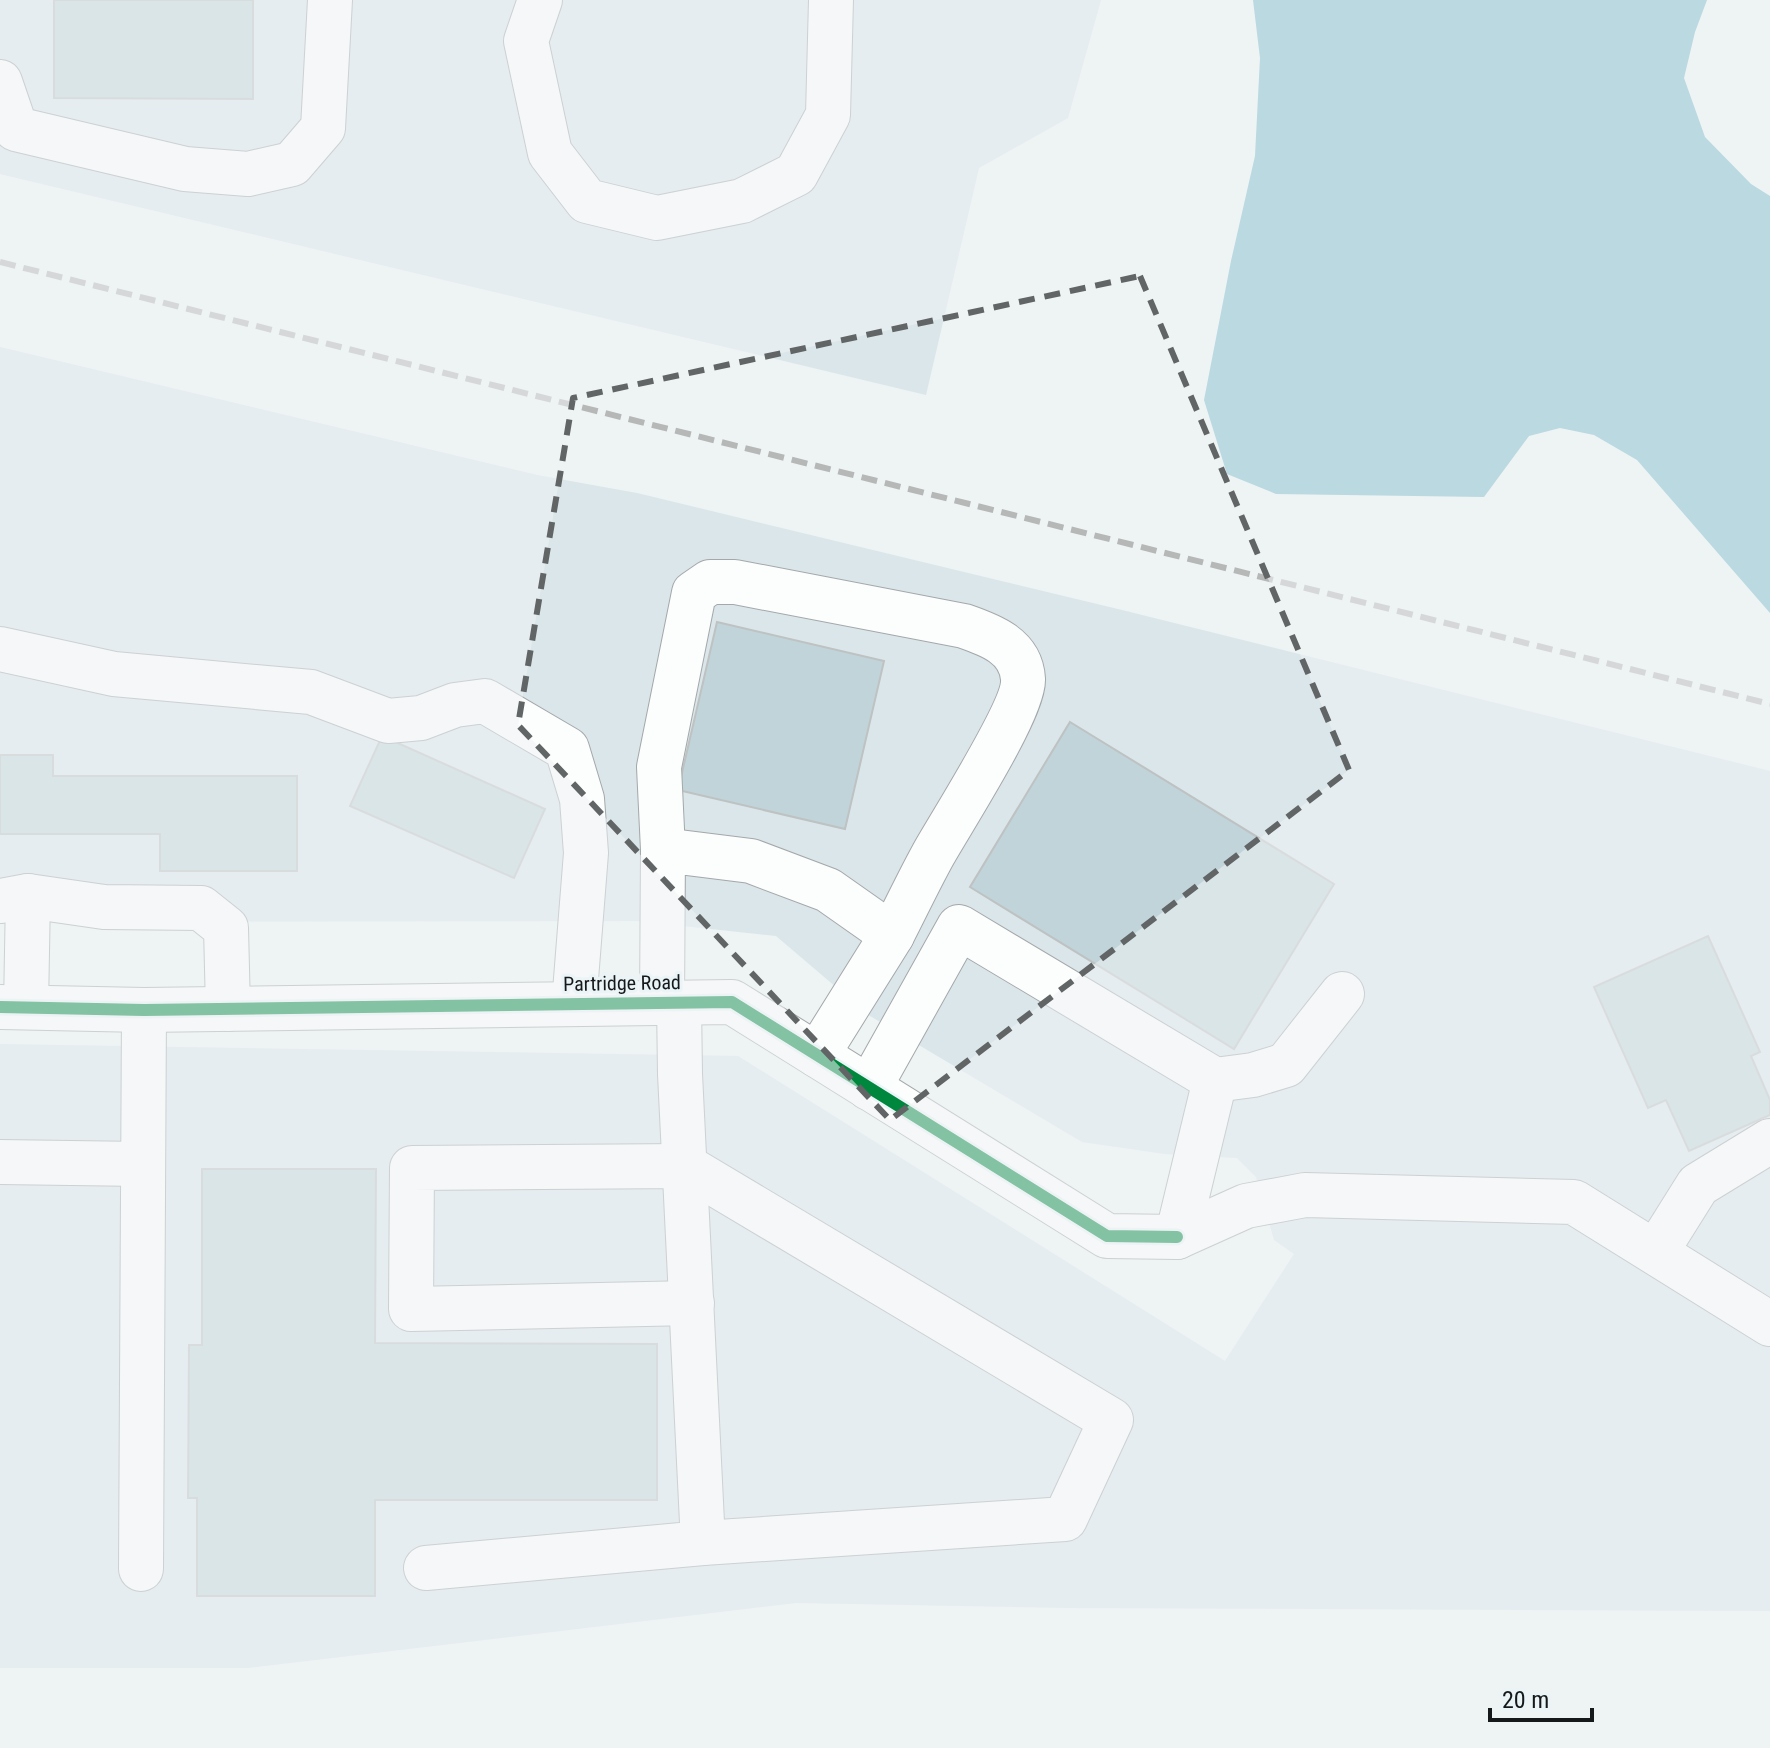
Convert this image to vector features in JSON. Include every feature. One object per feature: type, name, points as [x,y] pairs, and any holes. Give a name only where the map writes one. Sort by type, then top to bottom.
[{"type":"street","points":[[0,85],[16,129],[185,169],[248,174],[292,164],[323,128],[330,0]]},
{"type":"street","points":[[540,0],[526,41],[550,153],[587,201],[657,218],[742,201],[796,174],[828,115],[831,0]]},
{"type":"street","points":[[703,1543],[685,1166],[671,1003],[659,767],[694,593],[710,582],[735,582],[975,630],[997,638],[1018,659],[1024,681],[1013,715],[932,856],[892,935],[817,1055]]},
{"type":"street","points":[[0,649],[114,674],[311,692],[388,721],[421,718],[455,705],[485,701],[567,749],[582,799],[586,853],[574,1004]]},
{"type":"street","points":[[663,850],[751,861],[828,890],[892,935]]},
{"type":"street","points":[[13,1007],[14,899],[104,907],[201,908],[226,928],[228,1009]]},
{"type":"street","points":[[869,1088],[959,927],[1215,1080],[1253,1075],[1286,1065],[1342,994]]},
{"type":"street","name":"Partridge Road","points":[[13,1007],[144,1010],[732,1002],[1107,1236],[1177,1237]]},
{"type":"street","points":[[141,1569],[144,1010]]},
{"type":"street","points":[[1177,1237],[1215,1080]]},
{"type":"street","points":[[1656,1252],[1698,1185],[1770,1141]]},
{"type":"street","points":[[0,1162],[142,1164]]},
{"type":"street","points":[[426,1568],[703,1543],[1065,1519],[1111,1420],[685,1166],[412,1168],[411,1309],[692,1303]]},
{"type":"street","points":[[1177,1237],[1246,1206],[1305,1195],[1574,1202],[1770,1324]]},
{"type":"highlighted area","points":[[1140,276],[1349,770],[890,1120],[518,725],[573,398]]},
{"type":"shaded area","points":[[0,0],[1101,0],[1068,118],[979,168],[926,395],[0,174]]},
{"type":"shaded area","points":[[0,347],[537,475],[637,493],[1770,771],[1770,1611],[1068,1608],[796,1603],[248,1668],[0,1668],[0,1044],[738,1056],[1225,1361],[1294,1254],[1274,1240],[1256,1177],[1237,1158],[1165,1154],[1082,1142],[870,1016],[776,936],[637,921],[0,922]]},
{"type":"water","points":[[1253,0],[1707,0],[1695,32],[1684,78],[1705,137],[1751,184],[1770,196],[1770,613],[1637,460],[1594,435],[1560,428],[1529,436],[1484,497],[1276,494],[1227,474],[1204,400],[1255,156],[1260,58]]},
{"type":"building","points":[[54,0],[253,0],[253,99],[54,98]]},
{"type":"building","points":[[717,622],[884,661],[845,829],[678,790]]},
{"type":"building","points":[[1070,722],[1334,884],[1234,1049],[970,887]]},
{"type":"building","points":[[382,736],[545,809],[514,878],[350,806]]},
{"type":"building","points":[[0,755],[53,755],[53,776],[297,776],[297,871],[160,871],[160,834],[0,834]]},
{"type":"building","points":[[1708,936],[1760,1052],[1751,1056],[1770,1100],[1770,1115],[1689,1151],[1666,1100],[1648,1108],[1594,987]]},
{"type":"building","points":[[202,1169],[376,1169],[375,1343],[657,1344],[657,1500],[375,1500],[375,1596],[197,1596],[197,1498],[188,1498],[189,1345],[202,1345]]},
{"type":"railway","points":[[0,262],[1770,704]]},
{"type":"cycle path","points":[[0,1007],[144,1010],[732,1002],[1107,1236],[1177,1237]]}]
